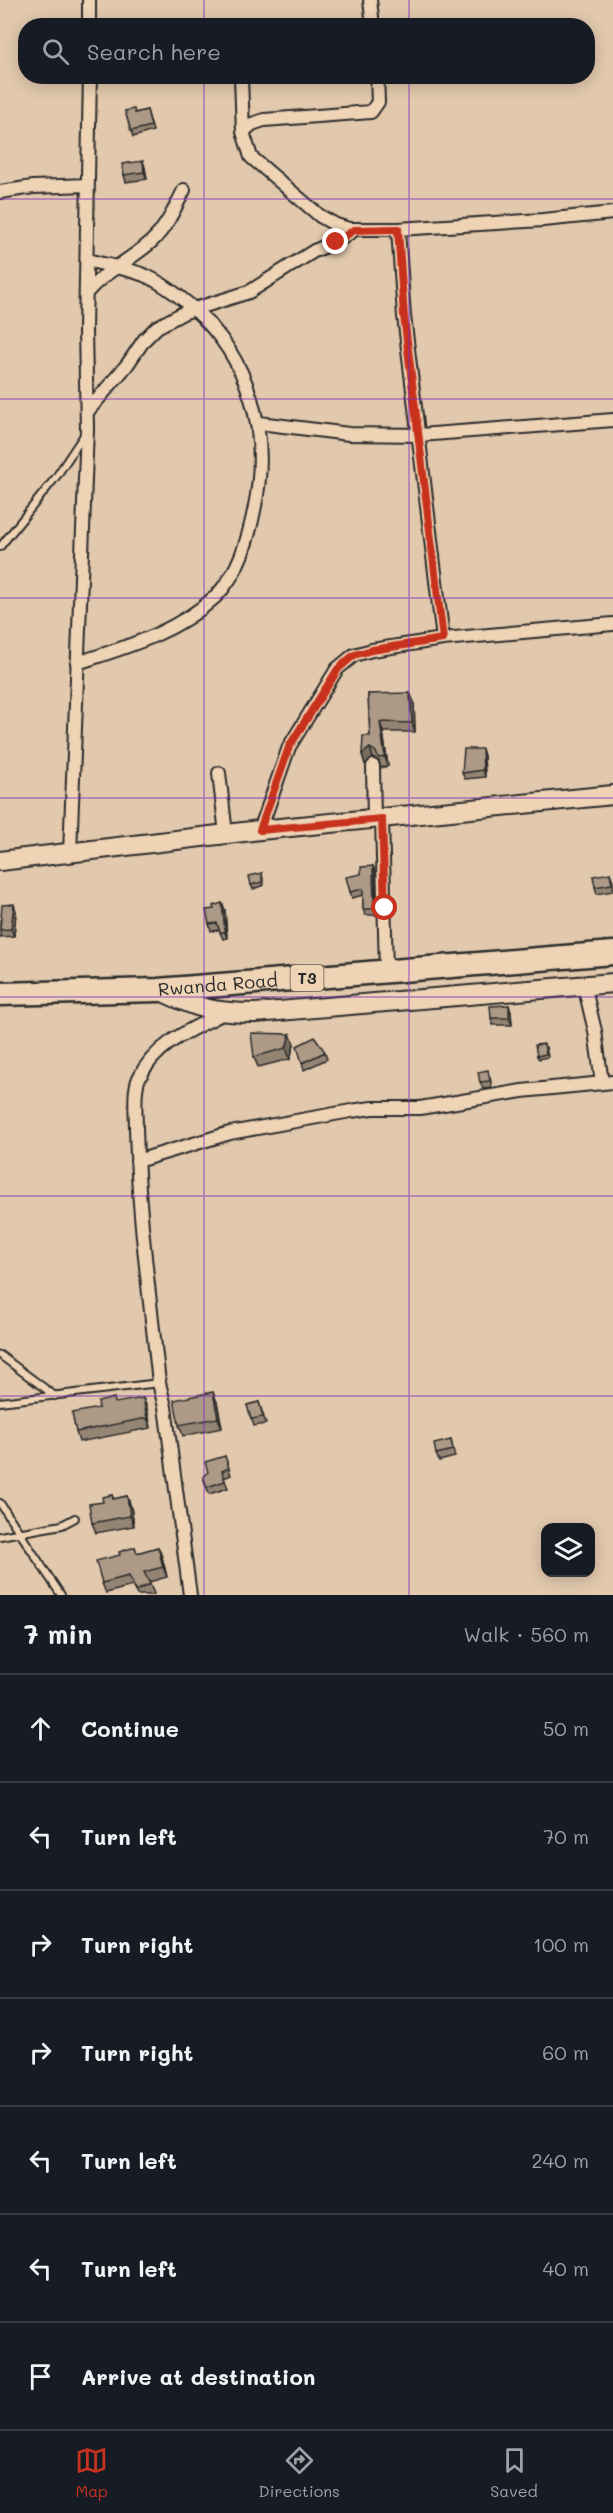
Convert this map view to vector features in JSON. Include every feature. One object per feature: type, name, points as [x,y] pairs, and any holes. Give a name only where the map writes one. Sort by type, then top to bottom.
[{"type":"highway","name":"Rwanda Road","points":[[0,994],[159,990],[613,953]]},
{"type":"street","points":[[88,0],[89,18]]},
{"type":"street","points":[[370,0],[372,18]]},
{"type":"street","points":[[70,853],[87,429],[86,293],[90,84]]},
{"type":"street","points":[[241,84],[243,132],[248,152],[256,163],[294,192],[320,216],[336,225],[354,230],[398,229],[613,213]]},
{"type":"street","points":[[243,132],[252,124],[264,120],[371,112],[378,102],[377,84]]},
{"type":"street","points":[[0,192],[33,187],[88,185]]},
{"type":"street","points":[[86,293],[113,267],[153,240],[169,218],[184,190]]},
{"type":"street","points":[[398,229],[404,316],[443,639]]},
{"type":"street","points":[[87,412],[157,327],[195,309],[249,292],[314,251],[336,242],[354,230]]},
{"type":"street","points":[[77,663],[158,635],[187,619],[217,595],[237,565],[249,535],[256,500],[260,459],[259,423],[248,384],[238,362],[221,338],[195,309],[173,290],[143,274],[87,260]]},
{"type":"street","points":[[259,423],[349,434],[420,435],[613,420]]},
{"type":"street","points":[[260,830],[289,747],[338,669],[354,655],[443,639],[613,624]]},
{"type":"street","points":[[373,765],[386,970]]},
{"type":"street","points":[[219,773],[226,834]]},
{"type":"street","points":[[0,861],[260,830],[613,795]]},
{"type":"street","points":[[159,990],[196,1008],[224,1013],[255,1014],[613,983]]},
{"type":"street","points":[[137,1161],[230,1133],[351,1111],[372,1108],[420,1108],[522,1090],[608,1083],[584,985]]},
{"type":"street","points":[[190,1595],[165,1407],[159,1383],[141,1220],[137,1161],[138,1081],[148,1063],[165,1046],[183,1033],[224,1013]]},
{"type":"lane","points":[[0,547],[56,477],[87,429]]},
{"type":"lane","points":[[0,1355],[56,1396]]},
{"type":"lane","points":[[0,1402],[159,1383]]},
{"type":"lane","points":[[0,1503],[61,1595]]},
{"type":"lane","points":[[0,1536],[62,1525],[75,1518]]},
{"type":"building","points":[[134,109],[135,113],[147,110],[151,126],[131,131],[125,111]]},
{"type":"building","points":[[143,161],[144,172],[124,175],[122,164]]},
{"type":"building","points":[[410,693],[412,723],[380,722],[385,757],[378,758],[376,752],[370,748],[362,754],[363,736],[370,736],[368,694]]},
{"type":"building","points":[[464,749],[482,749],[483,770],[462,773]]},
{"type":"building","points":[[373,866],[374,909],[363,909],[363,889],[350,892],[346,877],[361,874],[361,867]]},
{"type":"building","points":[[262,873],[262,882],[251,885],[249,876]]},
{"type":"building","points":[[610,873],[612,884],[595,887],[593,876]]},
{"type":"building","points":[[222,903],[225,932],[220,932],[217,923],[209,924],[206,910],[214,909],[213,906]]},
{"type":"building","points":[[14,904],[11,929],[0,930],[2,905]]},
{"type":"building","points":[[509,1005],[509,1018],[491,1018],[490,1006]]},
{"type":"building","points":[[251,1033],[290,1034],[286,1048],[254,1057]]},
{"type":"building","points":[[315,1037],[325,1052],[302,1063],[297,1046]]},
{"type":"building","points":[[544,1044],[546,1054],[537,1056],[535,1045]]},
{"type":"building","points":[[488,1070],[490,1081],[480,1082],[478,1072]]},
{"type":"building","points":[[213,1392],[218,1418],[179,1425],[174,1400]]},
{"type":"building","points":[[114,1398],[115,1403],[143,1398],[147,1418],[76,1432],[72,1413],[99,1408],[98,1402]]},
{"type":"building","points":[[259,1402],[263,1417],[251,1419],[247,1405]]},
{"type":"building","points":[[451,1440],[453,1450],[436,1454],[434,1444]]},
{"type":"building","points":[[225,1456],[229,1468],[222,1471],[225,1481],[207,1487],[203,1477],[208,1472],[205,1462]]},
{"type":"building","points":[[112,1495],[113,1499],[127,1496],[130,1516],[92,1523],[89,1504],[103,1502],[102,1497]]},
{"type":"building","points":[[135,1547],[137,1553],[158,1547],[163,1567],[144,1572],[150,1584],[136,1591],[129,1576],[102,1583],[96,1561],[120,1555],[119,1552]]},
{"type":"route","points":[[336,242],[354,230],[398,229],[404,316],[443,639],[354,655],[338,669],[319,695],[289,747],[260,830],[382,819],[385,908]]}]
